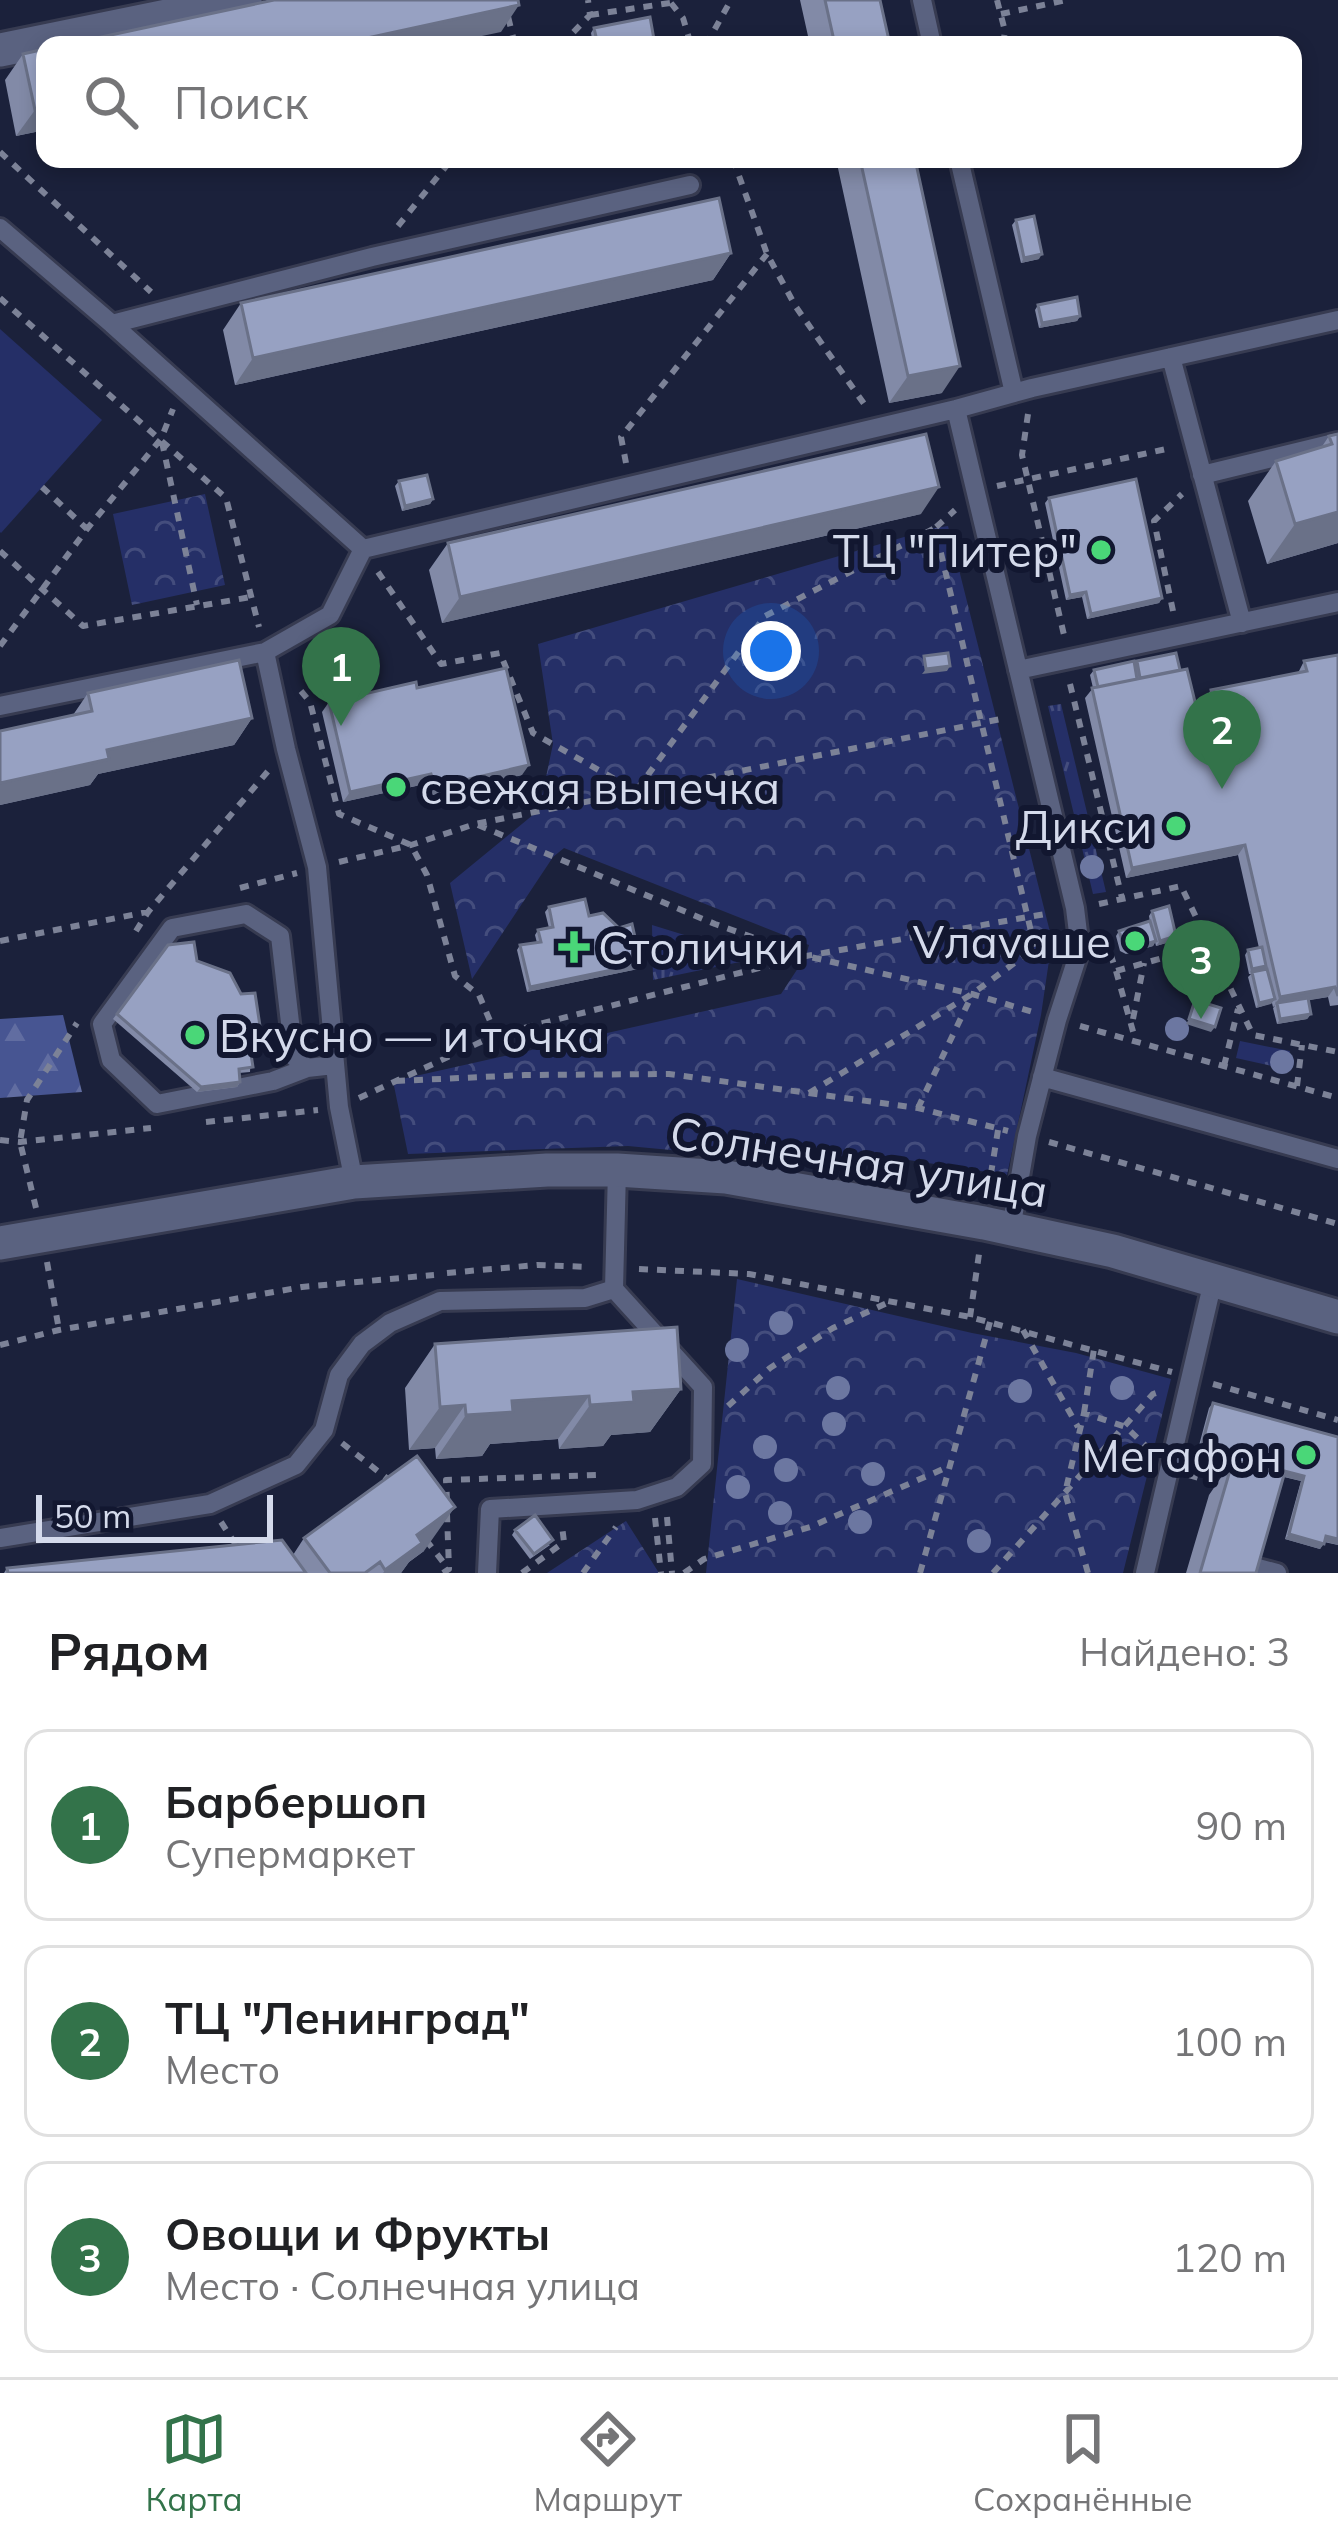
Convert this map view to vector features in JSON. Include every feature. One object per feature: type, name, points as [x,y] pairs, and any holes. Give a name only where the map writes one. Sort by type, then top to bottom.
[{"type":"street","points":[[69,36],[245,0]]},
{"type":"street","points":[[0,50],[36,43]]},
{"type":"street","name":"Солнечная улица","points":[[0,1243],[354,1182],[617,1170],[726,1177],[1011,1229],[1113,1252],[1338,1317]]},
{"type":"lane","points":[[922,0],[930,36]]},
{"type":"lane","points":[[961,168],[1023,390]]},
{"type":"lane","points":[[112,324],[372,257],[689,185]]},
{"type":"lane","points":[[0,228],[363,549]]},
{"type":"lane","points":[[0,706],[265,652],[330,615],[363,549],[1023,390],[1338,320]]},
{"type":"lane","points":[[1171,357],[1242,623]]},
{"type":"lane","points":[[956,409],[1075,908],[1080,949],[1027,1136],[1011,1229]]},
{"type":"lane","points":[[1202,476],[1338,442]]},
{"type":"lane","points":[[1018,670],[1338,602]]},
{"type":"lane","points":[[265,652],[317,867],[334,1065],[354,1182]]},
{"type":"lane","points":[[307,1069],[294,1057],[280,936],[246,914],[172,928],[103,1024],[111,1060],[157,1104],[334,1065]]},
{"type":"lane","points":[[1042,1077],[1338,1159]]},
{"type":"lane","points":[[488,1573],[490,1509],[637,1500],[677,1487],[701,1464],[704,1387],[614,1289],[617,1170]]},
{"type":"lane","points":[[1145,1573],[1213,1281]]},
{"type":"lane","points":[[0,1538],[210,1504],[296,1465],[324,1430],[339,1375],[362,1343],[440,1301],[585,1298],[614,1289]]},
{"type":"path","points":[[504,0],[512,36]]},
{"type":"path","points":[[588,0],[590,15]]},
{"type":"path","points":[[711,36],[731,0]]},
{"type":"path","points":[[997,0],[1004,36]]},
{"type":"path","points":[[1000,14],[1067,0]]},
{"type":"path","points":[[570,36],[590,15],[670,1],[689,36]]},
{"type":"path","points":[[0,152],[169,309]]},
{"type":"path","points":[[372,257],[445,168]]},
{"type":"path","points":[[736,168],[767,254],[796,307],[880,427]]},
{"type":"path","points":[[630,484],[621,437],[767,254]]},
{"type":"path","points":[[0,298],[226,498],[265,652],[310,702],[338,814],[412,845],[428,875],[455,976],[478,994],[496,1035]]},
{"type":"path","points":[[0,646],[161,439],[182,386]]},
{"type":"path","points":[[1023,390],[1022,455],[1122,899]]},
{"type":"path","points":[[161,439],[197,606]]},
{"type":"path","points":[[635,791],[765,616],[935,528],[976,491],[1193,443]]},
{"type":"path","points":[[1179,637],[1154,521],[1202,476]]},
{"type":"path","points":[[42,487],[87,529]]},
{"type":"path","points":[[809,1093],[972,994],[1036,948],[935,528]]},
{"type":"path","points":[[363,549],[441,664],[500,653],[532,733],[635,791]]},
{"type":"path","points":[[0,551],[83,626],[251,597]]},
{"type":"path","points":[[343,861],[475,824],[1038,711],[1070,682]]},
{"type":"path","points":[[475,824],[715,924],[806,956],[972,994],[1338,1098]]},
{"type":"path","points":[[1104,903],[1181,886],[1252,1035]]},
{"type":"path","points":[[339,1107],[496,1035],[806,956],[1075,908]]},
{"type":"path","points":[[1102,927],[1136,1042]]},
{"type":"path","points":[[1116,971],[1209,945]]},
{"type":"path","points":[[1131,1025],[1144,963]]},
{"type":"path","points":[[918,1108],[972,994]]},
{"type":"path","points":[[1224,1066],[1238,1005]]},
{"type":"path","points":[[1233,1031],[1338,1052]]},
{"type":"path","points":[[1297,1086],[1302,1045]]},
{"type":"path","points":[[393,1082],[669,1074],[918,1108],[1338,1224]]},
{"type":"path","points":[[988,1192],[998,1129]]},
{"type":"path","points":[[970,1317],[980,1251]]},
{"type":"path","points":[[702,1429],[770,1367],[833,1328],[890,1301]]},
{"type":"path","points":[[920,1573],[991,1322]]},
{"type":"path","points":[[1023,1330],[1080,1430]]},
{"type":"path","points":[[1084,1413],[1094,1349]]},
{"type":"path","points":[[993,1573],[1153,1394],[1192,1378],[1338,1420]]},
{"type":"path","points":[[324,1430],[394,1484]]},
{"type":"path","points":[[684,1573],[704,1559],[810,1527],[950,1466]]},
{"type":"path","points":[[429,1481],[614,1474]]},
{"type":"path","points":[[446,1480],[446,1571]]},
{"type":"path","points":[[1065,1493],[1088,1573]]},
{"type":"path","points":[[210,1504],[243,1556]]},
{"type":"path","points":[[639,1516],[654,1515],[661,1573]]},
{"type":"path","points":[[583,1573],[623,1517]]},
{"type":"path","points":[[522,1573],[564,1542],[562,1521]]},
{"type":"path","points":[[416,1523],[446,1571]]},
{"type":"green space","points":[[0,329],[102,420],[1,533],[0,532]]},
{"type":"green space","points":[[205,494],[225,585],[132,605],[113,514]]},
{"type":"green space","points":[[948,526],[1052,940],[1007,1175],[869,1154],[820,1164],[628,1146],[408,1154],[393,1081],[781,994],[809,945],[564,848],[553,857],[472,979],[450,883],[539,810],[553,744],[538,644]]},
{"type":"green space","points":[[1061,704],[1106,892],[1093,894],[1048,706]]},
{"type":"green space","points":[[652,925],[759,958],[653,980]]},
{"type":"green space","points":[[63,1015],[82,1092],[0,1098],[0,1019]]},
{"type":"green space","points":[[1240,1041],[1290,1051],[1286,1069],[1236,1058]]},
{"type":"green space","points":[[737,1279],[1076,1353],[1171,1379],[1123,1573],[706,1573]]},
{"type":"green space","points":[[626,1521],[659,1573],[547,1573]]},
{"type":"building","points":[[274,0],[518,0],[519,5],[376,36],[106,36]]},
{"type":"building","points":[[825,0],[880,0],[888,36],[833,36]]},
{"type":"building","points":[[650,17],[653,36],[596,36],[594,28]]},
{"type":"building","points":[[36,51],[35,110],[23,54]]},
{"type":"building","points":[[862,168],[917,168],[960,366],[908,376]]},
{"type":"building","points":[[719,198],[731,253],[253,358],[241,303]]},
{"type":"building","points":[[1034,216],[1042,254],[1024,258],[1016,220]]},
{"type":"building","points":[[1077,297],[1080,316],[1042,323],[1038,305]]},
{"type":"building","points":[[926,434],[939,487],[460,597],[448,543]]},
{"type":"building","points":[[1338,434],[1338,512],[1295,524],[1276,461],[1332,444],[1329,436]]},
{"type":"building","points":[[427,475],[433,499],[405,506],[399,481]]},
{"type":"building","name":"ТЦ \"Питер\"","points":[[1136,479],[1162,598],[1091,614],[1086,592],[1070,595],[1049,498]]},
{"type":"building","points":[[948,653],[950,666],[926,669],[924,656]]},
{"type":"building","points":[[1176,653],[1180,670],[1140,678],[1137,661]]},
{"type":"building","points":[[1338,655],[1338,996],[1335,987],[1280,997],[1245,845],[1132,868],[1092,688],[1187,669],[1198,714],[1216,711],[1211,690],[1307,671],[1304,661]]},
{"type":"building","points":[[239,660],[252,718],[107,750],[109,759],[0,783],[0,731],[92,711],[88,693]]},
{"type":"building","points":[[1134,661],[1137,679],[1098,687],[1094,670]]},
{"type":"building","points":[[506,668],[529,765],[435,787],[431,774],[350,792],[329,702]]},
{"type":"building","points":[[585,899],[589,916],[603,913],[619,928],[632,924],[641,964],[530,987],[520,945],[541,942],[538,930],[553,927],[549,907]]},
{"type":"building","points":[[1169,906],[1176,936],[1160,941],[1152,911]]},
{"type":"building","points":[[1150,921],[1156,941],[1130,949],[1124,946],[1119,931]]},
{"type":"building","name":"Вкусно — и точка","points":[[194,942],[197,961],[230,973],[241,994],[255,993],[263,1046],[250,1048],[253,1067],[239,1069],[240,1082],[201,1087],[117,1014],[168,945]]},
{"type":"building","points":[[1262,947],[1266,966],[1252,969],[1248,950]]},
{"type":"building","points":[[1267,969],[1275,999],[1259,1003],[1252,972]]},
{"type":"building","points":[[1308,998],[1311,1014],[1280,1019],[1277,1003]]},
{"type":"building","points":[[1195,1000],[1221,1008],[1215,1027],[1189,1019]]},
{"type":"building","points":[[677,1327],[681,1389],[633,1392],[634,1402],[590,1405],[589,1396],[512,1401],[513,1412],[466,1415],[465,1405],[440,1407],[435,1344]]},
{"type":"building","points":[[1213,1403],[1338,1437],[1338,1539],[1326,1536],[1324,1544],[1289,1534],[1304,1476],[1233,1460],[1226,1471],[1197,1463]]},
{"type":"building","points":[[417,1456],[455,1507],[417,1535],[422,1543],[385,1570],[380,1562],[365,1573],[330,1573],[304,1538]]},
{"type":"building","points":[[1233,1460],[1284,1475],[1256,1573],[1200,1573]]},
{"type":"building","points":[[535,1515],[553,1540],[534,1554],[515,1530]]},
{"type":"building","points":[[282,1540],[306,1573],[8,1573],[7,1568]]},
{"type":"place","name":"ТЦ \"Питер\"","points":[[1101,550]]},
{"type":"place","name":"Барбершоп","points":[[341,726]]},
{"type":"place","name":"свежая выпечка","points":[[396,787]]},
{"type":"place","name":"ТЦ \"Ленинград\"","points":[[1222,789]]},
{"type":"place","name":"Дикси","points":[[1176,826]]},
{"type":"place","name":"Vлаvаше","points":[[1135,941]]},
{"type":"place","name":"Столички","points":[[574,947]]},
{"type":"place","name":"Овощи и Фрукты","points":[[1201,1019]]},
{"type":"place","name":"Вкусно — и точка","points":[[195,1035]]},
{"type":"place","name":"Мегафон","points":[[1306,1455]]}]
